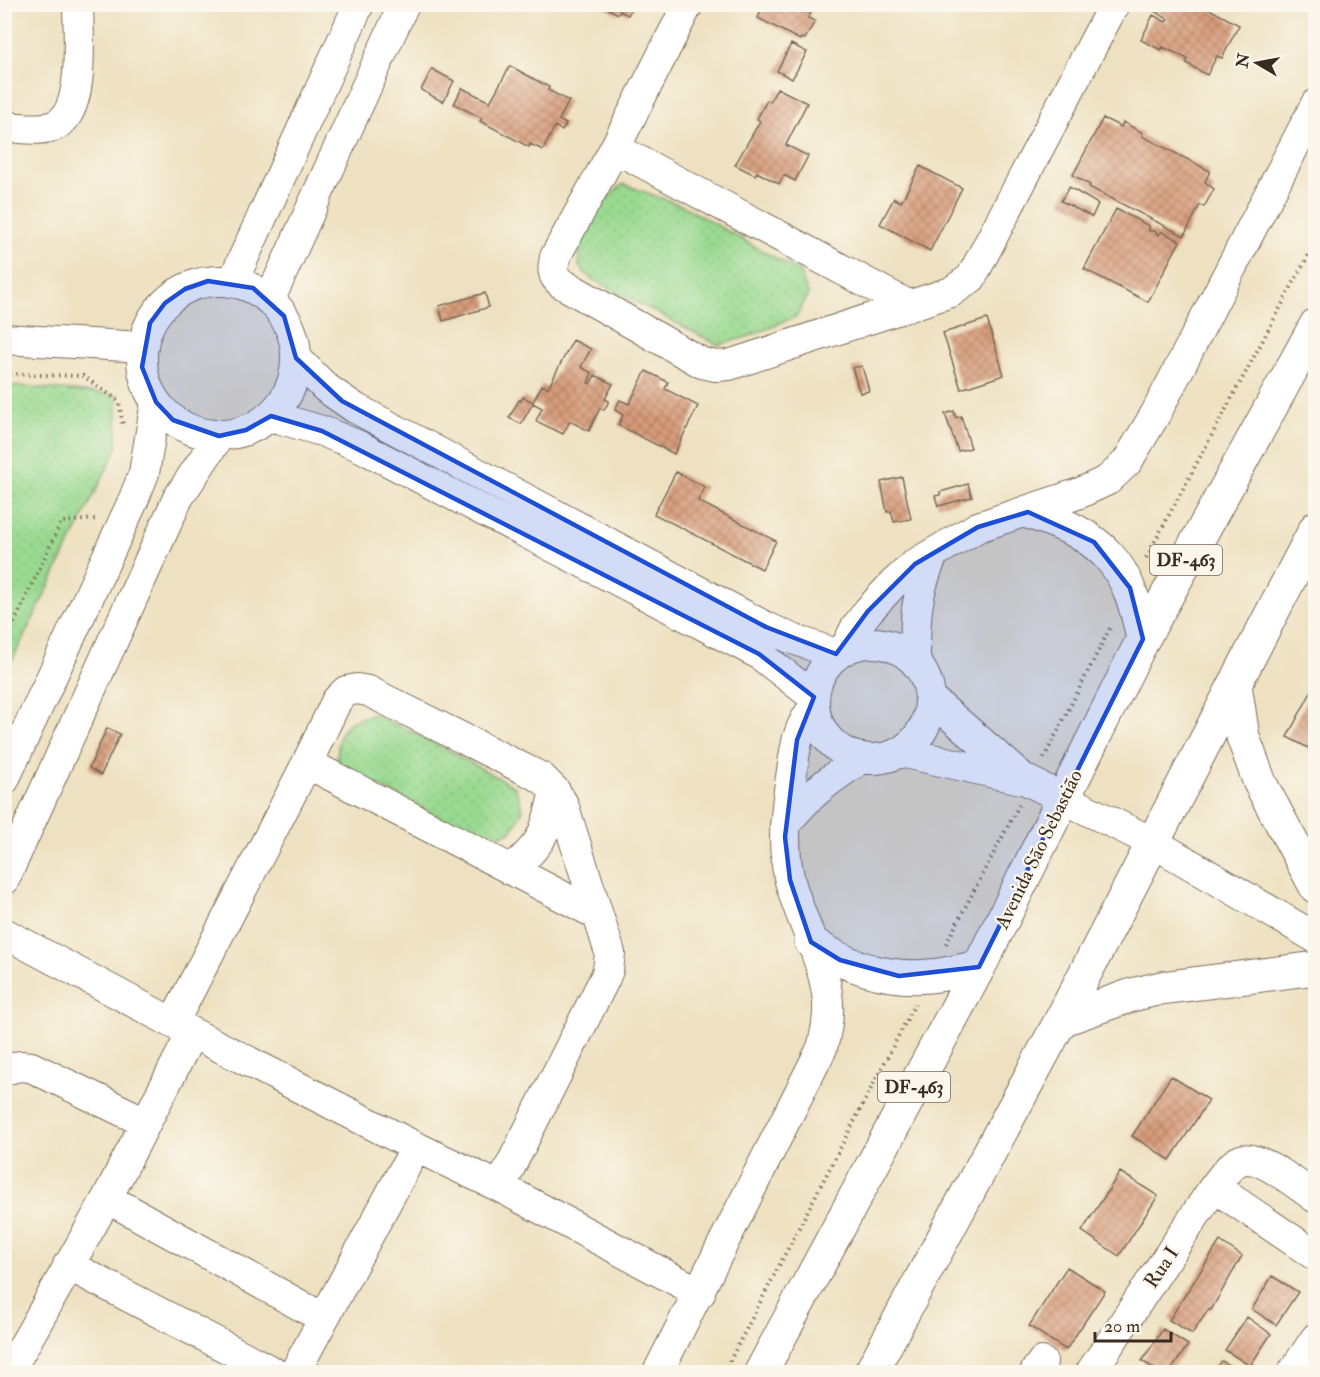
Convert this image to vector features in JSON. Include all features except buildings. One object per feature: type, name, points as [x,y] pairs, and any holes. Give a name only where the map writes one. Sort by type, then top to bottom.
[{"type":"main road","name":"Avenida São Sebastião","points":[[761,1372],[979,967],[1143,639],[1316,325]]},
{"type":"main road","points":[[1028,512],[1077,531],[1108,555],[1130,588],[1143,639]]},
{"type":"main road","points":[[871,1372],[1061,1020],[1316,528]]},
{"type":"main road","points":[[1235,685],[1244,737],[1260,783],[1316,887]]},
{"type":"main road","points":[[811,942],[840,960],[861,968],[899,976],[929,976],[979,967]]},
{"type":"main road","points":[[1061,1020],[1132,995],[1161,988],[1316,968]]},
{"type":"street","points":[[4,126],[44,128],[57,125],[68,116],[77,86],[78,4]]},
{"type":"street","points":[[233,281],[359,4]]},
{"type":"street","points":[[270,299],[404,4]]},
{"type":"street","points":[[688,4],[615,148],[555,256],[553,267],[555,278],[702,363],[716,366],[729,365],[910,306],[951,291],[971,278],[1114,4]]},
{"type":"street","points":[[658,1372],[822,1048],[828,1025],[828,1002],[824,980],[789,880],[786,861],[785,825],[788,793],[798,740],[814,702],[818,680],[862,619],[894,583],[915,564],[978,527],[1028,512],[1108,480],[1127,462],[1156,413],[1316,104]]},
{"type":"street","points":[[615,148],[910,306]]},
{"type":"street","points":[[208,281],[233,281],[253,288],[270,299],[284,316],[294,336],[296,358],[294,380],[285,399],[271,416],[246,430],[219,435],[194,431],[173,420],[156,402],[147,385],[142,367],[143,347],[150,323],[165,303],[185,289],[208,281]]},
{"type":"street","points":[[4,339],[143,347]]},
{"type":"street","points":[[271,416],[322,430],[370,452],[759,654],[814,702],[818,721],[832,743],[846,753],[861,759],[885,758],[901,752],[922,732],[928,718],[929,688],[924,673],[915,661],[900,649],[882,643],[863,643],[840,652],[790,638],[766,627],[355,408],[326,388],[296,358]]},
{"type":"street","points":[[4,780],[133,501],[144,472],[152,436],[156,402]]},
{"type":"street","points":[[4,880],[178,498],[219,435]]},
{"type":"street","points":[[915,661],[915,624],[919,588],[933,555]]},
{"type":"street","points":[[9,1372],[107,1198],[145,1122],[183,1028],[337,700],[346,691],[357,689],[368,691],[542,778],[555,791],[563,804],[610,952],[608,970],[500,1186]]},
{"type":"street","points":[[930,699],[1023,779]]},
{"type":"street","points":[[901,752],[1023,779],[1154,843],[1316,938]]},
{"type":"street","points":[[785,825],[820,787],[861,759]]},
{"type":"street","points":[[307,763],[598,915]]},
{"type":"street","points":[[511,870],[541,841],[555,791]]},
{"type":"street","points":[[4,933],[416,1147],[500,1186],[700,1293]]},
{"type":"street","points":[[4,1070],[20,1066],[31,1067],[145,1122]]},
{"type":"street","points":[[296,1372],[416,1147]]},
{"type":"street","name":"Rua I","points":[[1091,1372],[1214,1187],[1234,1164],[1250,1159],[1266,1165],[1316,1198]]},
{"type":"street","points":[[1214,1187],[1316,1256]]},
{"type":"street","points":[[107,1198],[323,1318]]},
{"type":"street","points":[[68,1265],[273,1372]]},
{"type":"street","points":[[1293,1372],[1316,1338]]},
{"type":"path","points":[[4,374],[83,376],[119,401],[124,434]]},
{"type":"path","points":[[4,645],[61,522],[98,519]]},
{"type":"highlighted area","points":[[208,281],[253,288],[284,316],[296,358],[342,401],[766,627],[836,654],[868,611],[915,564],[978,527],[1028,512],[1094,542],[1130,588],[1143,639],[979,967],[899,976],[840,960],[811,942],[790,880],[785,837],[797,740],[814,697],[789,676],[759,654],[322,431],[271,416],[246,430],[219,436],[173,420],[156,402],[142,367],[150,323],[165,303],[185,289]]},
{"type":"green space","points":[[623,184],[683,206],[800,272],[808,295],[797,316],[750,336],[718,345],[590,278],[579,266],[580,243],[599,205]]},
{"type":"green space","points":[[5,385],[117,395],[117,448],[5,675]]},
{"type":"green space","points":[[373,714],[437,744],[515,787],[523,810],[511,832],[484,840],[349,771],[337,760],[341,733],[354,720]]}]
